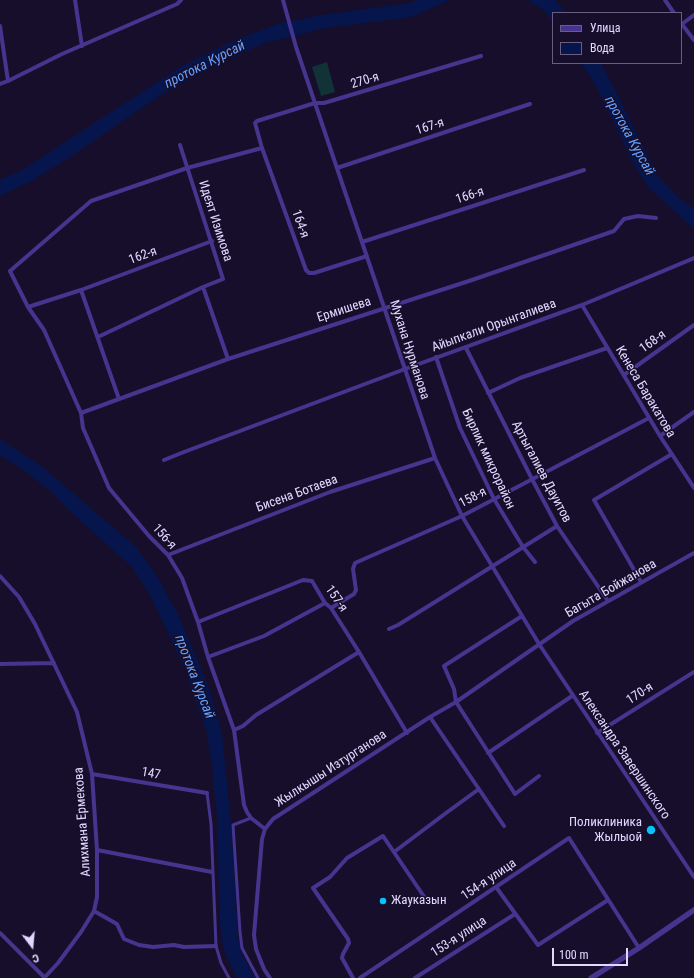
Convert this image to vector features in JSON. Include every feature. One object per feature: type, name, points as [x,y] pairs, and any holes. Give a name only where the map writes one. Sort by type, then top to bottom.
[{"type":"street","points":[[75,0],[82,46]]},
{"type":"street","points":[[0,84],[8,82],[82,46],[177,4],[182,0]]},
{"type":"street","name":"Мухана Нурманова","points":[[283,0],[296,47],[435,458],[462,516],[539,644]]},
{"type":"street","points":[[665,0],[673,12]]},
{"type":"street","points":[[682,23],[694,15]]},
{"type":"street","points":[[682,25],[694,40]]},
{"type":"street","points":[[0,26],[8,82]]},
{"type":"street","name":"270-я","points":[[255,123],[257,121],[315,104],[324,103],[482,56]]},
{"type":"street","name":"167-я","points":[[337,168],[530,104]]},
{"type":"street","name":"164-я","points":[[255,123],[262,148],[306,270],[309,273],[314,273],[367,256]]},
{"type":"street","name":"Идеят Изимова","points":[[180,145],[223,279],[203,287]]},
{"type":"street","points":[[187,168],[262,148]]},
{"type":"street","name":"156-я","points":[[187,168],[91,201],[10,271],[28,307],[44,330],[81,413],[83,428],[109,488],[149,536],[168,555],[182,578],[234,730],[244,805],[251,818],[265,829]]},
{"type":"street","name":"166-я","points":[[362,242],[584,170]]},
{"type":"street","name":"Ермишева","points":[[81,413],[228,359],[472,280],[614,231],[624,219],[638,216],[656,218]]},
{"type":"street","name":"162-я","points":[[28,307],[81,290],[212,241]]},
{"type":"street","name":"Айыпкали Орынгалиева","points":[[164,460],[436,357],[466,348],[582,305],[694,258]]},
{"type":"street","points":[[98,337],[203,287],[228,359]]},
{"type":"street","points":[[81,290],[119,399]]},
{"type":"street","name":"Кенеса Баракатова","points":[[582,305],[660,436],[694,488]]},
{"type":"street","name":"168-я","points":[[624,375],[694,325]]},
{"type":"street","name":"Артыгалиев Дауитов","points":[[466,348],[557,526],[608,600]]},
{"type":"street","points":[[488,393],[520,378],[607,348]]},
{"type":"street","name":"Бирлик микрорайон","points":[[436,357],[460,428],[494,499],[523,547],[535,562]]},
{"type":"street","points":[[660,436],[694,412]]},
{"type":"street","name":"158-я","points":[[331,608],[354,594],[356,590],[353,569],[355,564],[462,516],[649,418]]},
{"type":"street","points":[[641,582],[594,500],[672,454]]},
{"type":"street","name":"Бисена Ботаева","points":[[168,555],[330,492],[435,458]]},
{"type":"street","points":[[389,629],[398,625],[557,526]]},
{"type":"street","name":"Багыта Бойжанова","points":[[539,644],[608,600],[694,553]]},
{"type":"street","name":"Алихмана Ермекова","points":[[0,576],[26,607],[77,712],[92,774],[97,850],[97,897],[94,911],[81,932],[58,963],[45,977]]},
{"type":"street","name":"157-я","points":[[198,622],[303,580],[312,581],[325,603],[331,608],[359,652],[407,732]]},
{"type":"street","points":[[208,657],[264,636],[325,603]]},
{"type":"street","points":[[522,616],[444,666],[454,689],[456,702],[515,794],[539,776]]},
{"type":"street","name":"Александра Завершинского","points":[[539,644],[572,696],[694,877]]},
{"type":"street","name":"Жылкышы Изтурганова","points":[[265,829],[273,819],[430,717],[456,702],[539,644]]},
{"type":"street","points":[[234,730],[243,726],[256,715],[359,652]]},
{"type":"street","points":[[0,664],[54,663]]},
{"type":"street","name":"170-я","points":[[597,733],[694,672]]},
{"type":"street","points":[[488,753],[572,696]]},
{"type":"street","points":[[430,717],[504,826]]},
{"type":"street","name":"147","points":[[92,774],[207,793]]},
{"type":"street","points":[[394,852],[479,789]]},
{"type":"street","points":[[207,793],[211,824],[216,946],[221,963],[229,978]]},
{"type":"street","points":[[251,818],[234,825],[242,948],[258,978]]},
{"type":"street","points":[[265,829],[262,839],[254,935],[256,949],[264,969],[270,978]]},
{"type":"street","points":[[353,978],[342,958],[349,943],[348,939],[313,888],[330,877],[347,858],[383,836],[427,901]]},
{"type":"street","name":"154-я улица","points":[[360,978],[569,838],[608,900]]},
{"type":"street","points":[[97,850],[212,872]]},
{"type":"street","points":[[496,887],[538,945],[608,900],[639,948]]},
{"type":"street","points":[[591,978],[639,948],[694,910]]},
{"type":"street","points":[[94,911],[117,924],[124,939],[139,945],[153,948],[174,945],[184,947],[216,946]]},
{"type":"street","name":"153-я улица","points":[[415,978],[515,914]]},
{"type":"street","points":[[0,933],[45,977]]},
{"type":"green space","points":[[327,62],[335,92],[321,96],[312,67]]},
{"type":"water","name":"протока Курсай","points":[[416,0],[449,0],[412,17],[325,28],[265,43],[210,67],[158,97],[73,155],[33,180],[0,196],[0,180],[22,170],[182,66],[232,41],[281,23],[322,15],[409,3]]},
{"type":"water","points":[[528,0],[555,0],[565,12],[552,12],[552,21],[545,11]]},
{"type":"water","name":"протока Курсай","points":[[582,64],[601,64],[658,176],[680,199],[694,209],[694,229],[648,187],[634,165],[596,86]]},
{"type":"water","name":"протока Курсай","points":[[0,439],[44,468],[136,547],[155,573],[179,616],[209,688],[222,733],[232,835],[238,938],[242,954],[255,978],[237,978],[223,946],[220,922],[217,816],[212,766],[207,733],[184,666],[150,595],[133,568],[50,491],[22,469],[0,456]]},
{"type":"place","name":"Поликлиника Жылыой","points":[[651,830]]},
{"type":"place","name":"Жауказын","points":[[383,901]]}]
